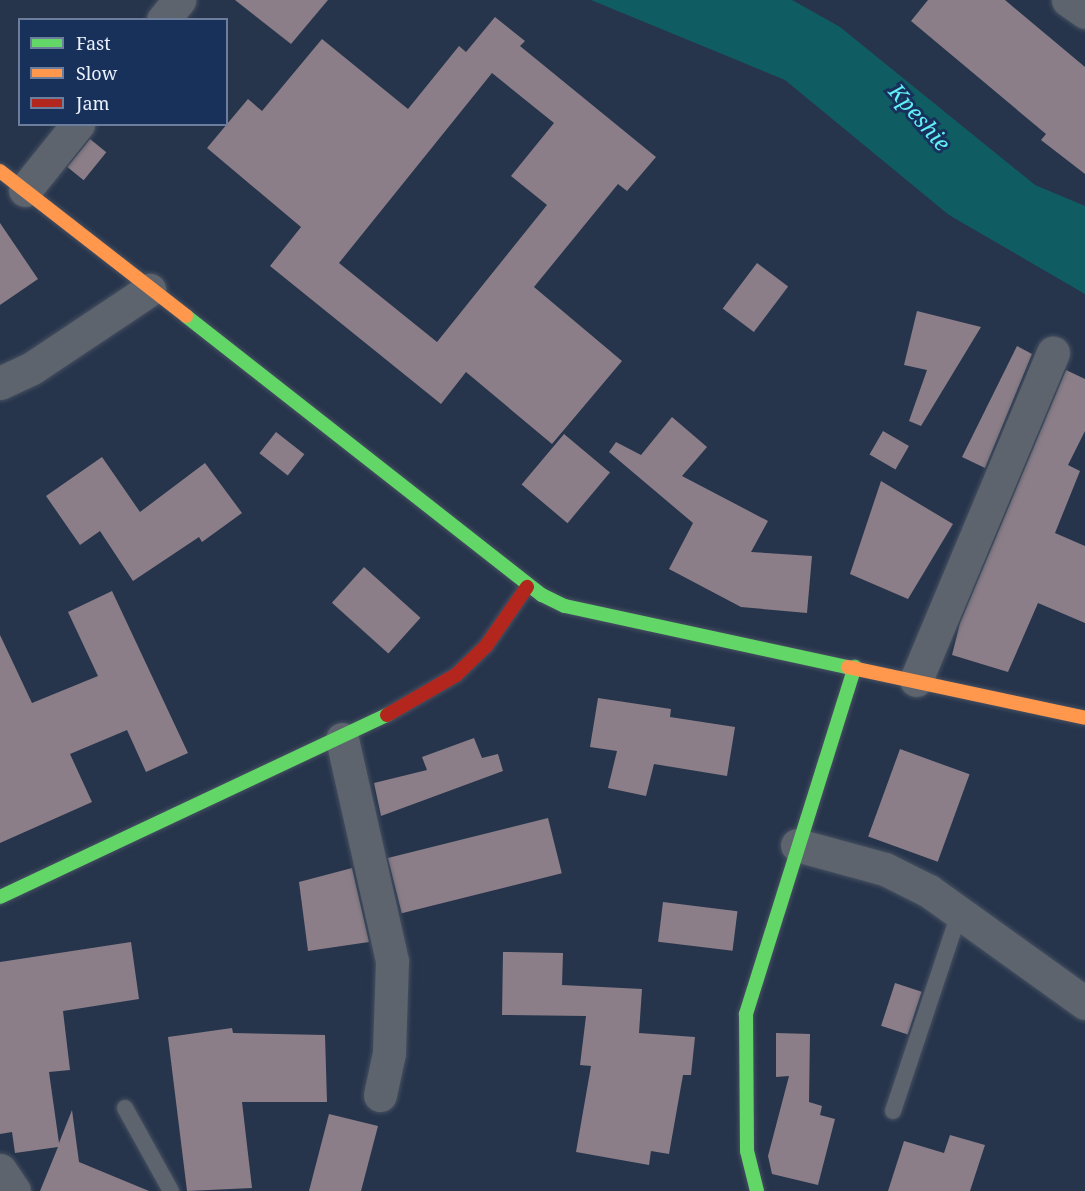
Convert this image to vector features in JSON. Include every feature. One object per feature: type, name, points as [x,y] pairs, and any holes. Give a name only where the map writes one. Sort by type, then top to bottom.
[{"type":"street","points":[[165,18],[179,0]]},
{"type":"street","points":[[1068,0],[1085,12]]},
{"type":"street","points":[[76,126],[13,180],[149,290],[527,587],[565,606],[1085,718]]},
{"type":"street","points":[[0,383],[32,368],[149,290]]},
{"type":"street","points":[[916,680],[1053,353]]},
{"type":"street","points":[[0,897],[342,739],[456,675],[486,646],[527,587]]},
{"type":"street","points":[[757,1191],[747,1151],[746,1014],[797,845],[855,667]]},
{"type":"street","points":[[342,739],[392,961],[389,1053],[380,1095]]},
{"type":"street","points":[[797,845],[885,869],[960,911],[1085,1003]]},
{"type":"street","points":[[0,1170],[14,1191]]},
{"type":"lane","points":[[893,1111],[960,911]]},
{"type":"lane","points":[[125,1108],[171,1191]]},
{"type":"water","name":"Kpeshie","points":[[591,0],[792,0],[840,27],[1035,185],[1085,206],[1085,294],[949,215],[785,80]]},
{"type":"building","points":[[235,0],[328,0],[291,44]]},
{"type":"building","points":[[928,0],[1005,0],[1085,67],[1085,174],[1041,140],[1046,134],[911,21]]},
{"type":"building","points":[[495,17],[525,41],[520,46],[656,157],[627,191],[618,184],[534,287],[622,361],[552,444],[466,372],[441,404],[270,266],[301,227],[207,148],[225,126],[228,126],[228,123],[248,99],[262,111],[322,39],[408,109],[459,46],[466,52]],"holes":[[[492,73],[554,123],[511,176],[547,205],[437,342],[339,263]]]},
{"type":"building","points":[[90,139],[106,152],[84,180],[67,167]]},
{"type":"building","points":[[0,223],[38,279],[0,305]]},
{"type":"building","points":[[757,263],[788,286],[754,332],[723,309]]},
{"type":"building","points":[[917,311],[981,327],[921,426],[909,421],[927,370],[904,365]]},
{"type":"building","points":[[1017,346],[1032,354],[985,468],[962,457]]},
{"type":"building","points":[[1066,370],[1085,379],[1085,431],[1068,465],[1080,471],[1055,533],[1085,546],[1085,623],[1038,603],[1008,672],[952,655],[960,623]]},
{"type":"building","points":[[672,417],[707,447],[682,476],[768,521],[751,552],[812,556],[807,613],[741,607],[669,569],[693,523],[609,452],[616,442],[641,455]]},
{"type":"building","points":[[883,431],[909,446],[895,469],[870,454]]},
{"type":"building","points":[[276,432],[304,454],[288,475],[259,453]]},
{"type":"building","points":[[564,434],[610,473],[568,523],[522,485]]},
{"type":"building","points":[[102,457],[140,512],[205,463],[242,513],[202,542],[199,537],[133,581],[100,531],[80,545],[46,496]]},
{"type":"building","points":[[881,481],[953,524],[908,599],[850,574]]},
{"type":"building","points":[[364,567],[420,618],[388,654],[332,603]]},
{"type":"building","points":[[112,591],[188,753],[146,772],[127,730],[70,754],[92,802],[0,843],[0,635],[32,703],[98,676],[68,612]]},
{"type":"building","points":[[598,698],[671,709],[670,717],[735,727],[727,776],[654,764],[646,796],[608,788],[617,751],[590,747]]},
{"type":"building","points":[[474,738],[482,758],[498,754],[503,771],[381,816],[374,783],[427,770],[422,757]]},
{"type":"building","points":[[900,749],[970,774],[938,862],[868,836]]},
{"type":"building","points":[[548,818],[562,873],[402,913],[388,858]]},
{"type":"building","points":[[352,868],[369,942],[308,951],[299,882]]},
{"type":"building","points":[[663,902],[737,911],[733,951],[658,942]]},
{"type":"building","points":[[131,942],[139,999],[63,1011],[70,1070],[49,1072],[59,1143],[72,1110],[79,1162],[149,1191],[40,1191],[58,1147],[15,1153],[12,1132],[0,1134],[0,962]]},
{"type":"building","points":[[503,952],[563,953],[562,985],[642,989],[639,1033],[695,1037],[691,1075],[683,1075],[669,1154],[651,1151],[649,1165],[576,1152],[591,1066],[580,1065],[586,1016],[502,1015]]},
{"type":"building","points":[[895,983],[922,992],[908,1034],[881,1026]]},
{"type":"building","points":[[232,1028],[233,1033],[325,1035],[327,1102],[242,1102],[252,1188],[187,1191],[168,1037]]},
{"type":"building","points":[[776,1033],[810,1034],[809,1102],[822,1106],[820,1115],[835,1119],[818,1185],[772,1174],[768,1156],[789,1076],[776,1077]]},
{"type":"building","points":[[329,1114],[378,1126],[361,1191],[309,1191]]},
{"type":"building","points":[[950,1135],[985,1145],[970,1191],[888,1191],[904,1141],[944,1153]]},
{"type":"traffic: fast","points":[[186,316],[542,595],[565,606],[848,667]]},
{"type":"traffic: fast","points":[[757,1191],[747,1151],[746,1014],[855,667]]},
{"type":"traffic: fast","points":[[0,897],[387,715]]},
{"type":"traffic: slow","points":[[0,171],[186,316]]},
{"type":"traffic: slow","points":[[848,667],[1085,718]]},
{"type":"traffic: jam","points":[[387,715],[456,675],[486,646],[527,587]]}]
